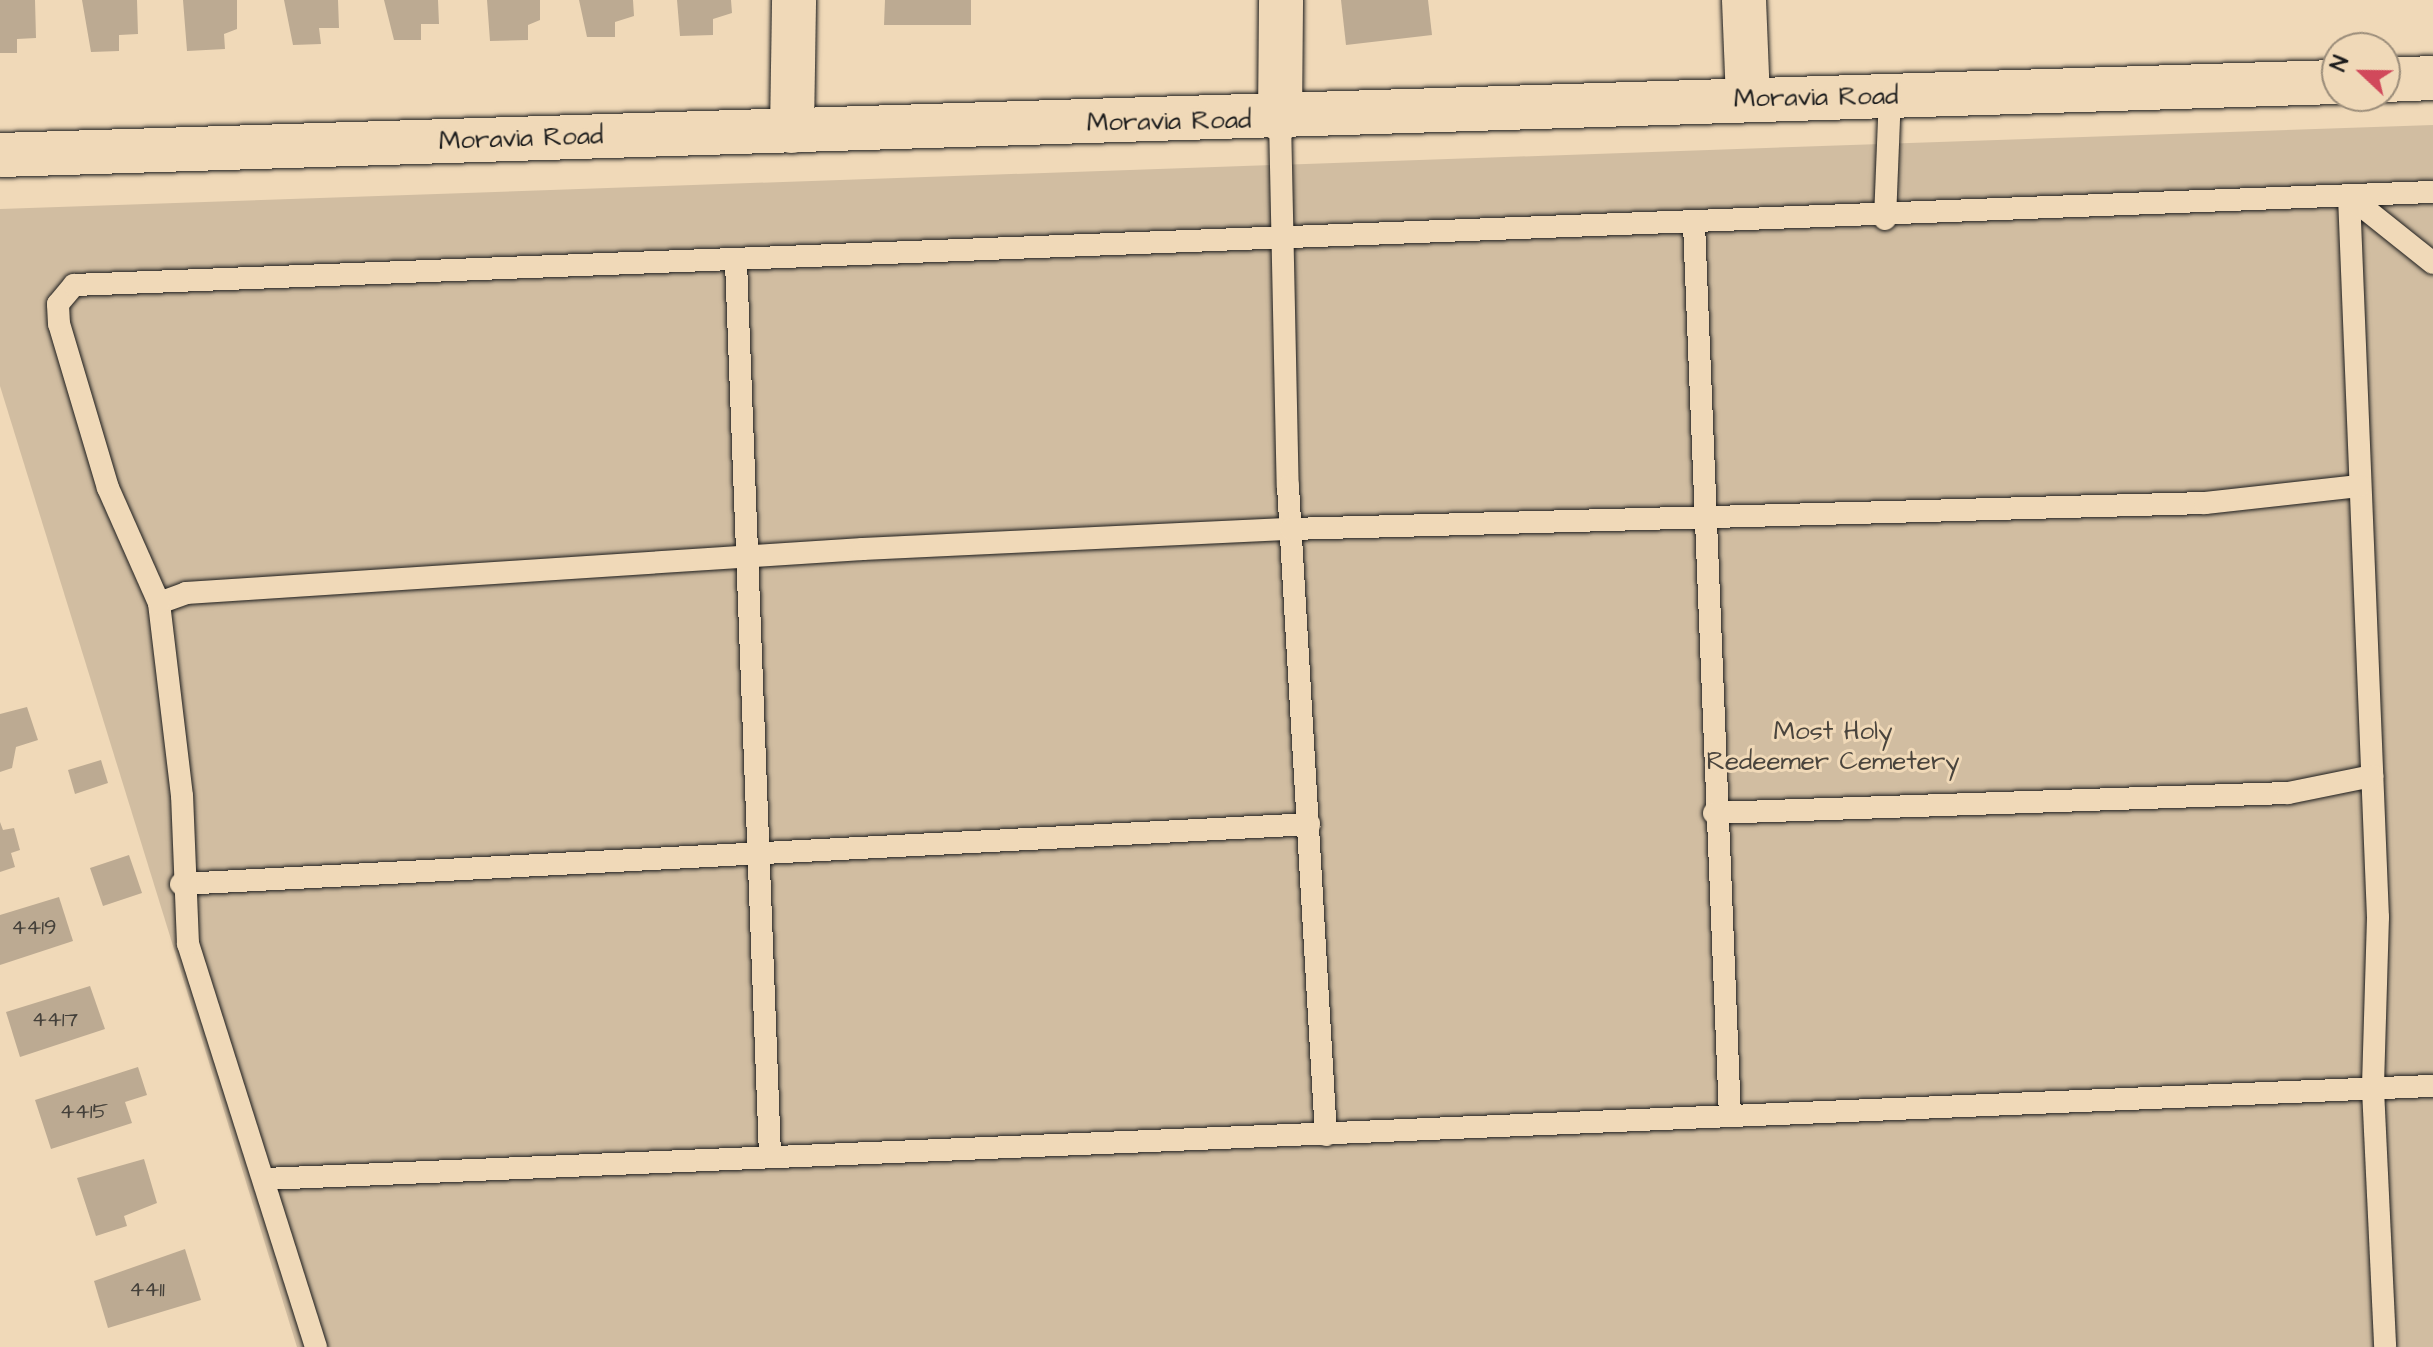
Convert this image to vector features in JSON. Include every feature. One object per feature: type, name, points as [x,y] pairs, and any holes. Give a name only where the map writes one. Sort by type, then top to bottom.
[{"type":"main road","points":[[792,131],[794,0]]},
{"type":"main road","points":[[1280,119],[1281,0]]},
{"type":"main road","points":[[1744,0],[1748,98]]},
{"type":"main road","points":[[2401,79],[2433,78]]},
{"type":"main road","name":"Moravia Road","points":[[0,155],[1280,119],[1748,98],[1890,97],[2321,83]]},
{"type":"lane","points":[[1885,219],[1890,97]]},
{"type":"lane","points":[[1280,119],[1291,529],[1326,1135]]},
{"type":"lane","points":[[316,1347],[188,944],[181,884],[182,796],[159,603],[108,488],[59,324],[58,304],[74,285],[1885,219],[2433,192]]},
{"type":"lane","points":[[2349,196],[2433,263]]},
{"type":"lane","points":[[2349,196],[2372,776],[2373,1089],[2385,1347]]},
{"type":"lane","points":[[1694,224],[1714,813],[1730,1115]]},
{"type":"lane","points":[[736,262],[770,1154]]},
{"type":"lane","points":[[159,603],[186,593],[1291,529],[2205,503],[2359,486]]},
{"type":"lane","points":[[1714,813],[2288,793],[2372,776]]},
{"type":"lane","points":[[181,884],[1309,824]]},
{"type":"lane","points":[[265,1179],[770,1154],[1326,1135],[2433,1086]]},
{"type":"green space","name":"Most Holy Redeemer Cemetery","points":[[2433,125],[2433,1347],[297,1347],[0,386],[0,209]]},
{"type":"building","points":[[0,0],[35,0],[36,38],[17,39],[17,53],[0,53]]},
{"type":"building","points":[[82,0],[137,0],[138,34],[119,35],[119,51],[91,52]]},
{"type":"building","points":[[183,0],[237,0],[237,29],[224,34],[225,49],[187,51]]},
{"type":"building","points":[[284,0],[338,0],[339,28],[319,28],[321,44],[293,45]]},
{"type":"building","points":[[384,0],[438,0],[439,24],[421,24],[421,40],[394,40]]},
{"type":"building","points":[[487,0],[540,0],[540,20],[528,25],[528,40],[490,41]]},
{"type":"building","points":[[579,0],[633,0],[634,16],[615,22],[615,37],[587,37]]},
{"type":"building","points":[[677,0],[731,0],[732,13],[713,19],[713,35],[680,36]]},
{"type":"building","points":[[885,0],[971,0],[971,25],[884,25]]},
{"type":"building","points":[[1341,0],[1428,0],[1432,35],[1346,45]]},
{"type":"building","points":[[27,707],[38,740],[16,747],[12,768],[0,772],[0,714]]},
{"type":"building","points":[[101,760],[108,783],[75,794],[68,770]]},
{"type":"building","points":[[0,822],[3,830],[14,828],[20,850],[11,853],[15,867],[0,872]]},
{"type":"building","points":[[129,855],[142,893],[103,906],[90,868]]},
{"type":"building","points":[[59,897],[73,941],[0,965],[0,915]]},
{"type":"building","points":[[90,986],[105,1029],[20,1057],[6,1012]]},
{"type":"building","points":[[138,1067],[147,1095],[125,1102],[132,1123],[51,1149],[35,1100]]},
{"type":"building","points":[[144,1159],[157,1203],[124,1216],[127,1226],[96,1236],[77,1178]]},
{"type":"building","points":[[185,1249],[201,1300],[108,1328],[94,1281]]}]
